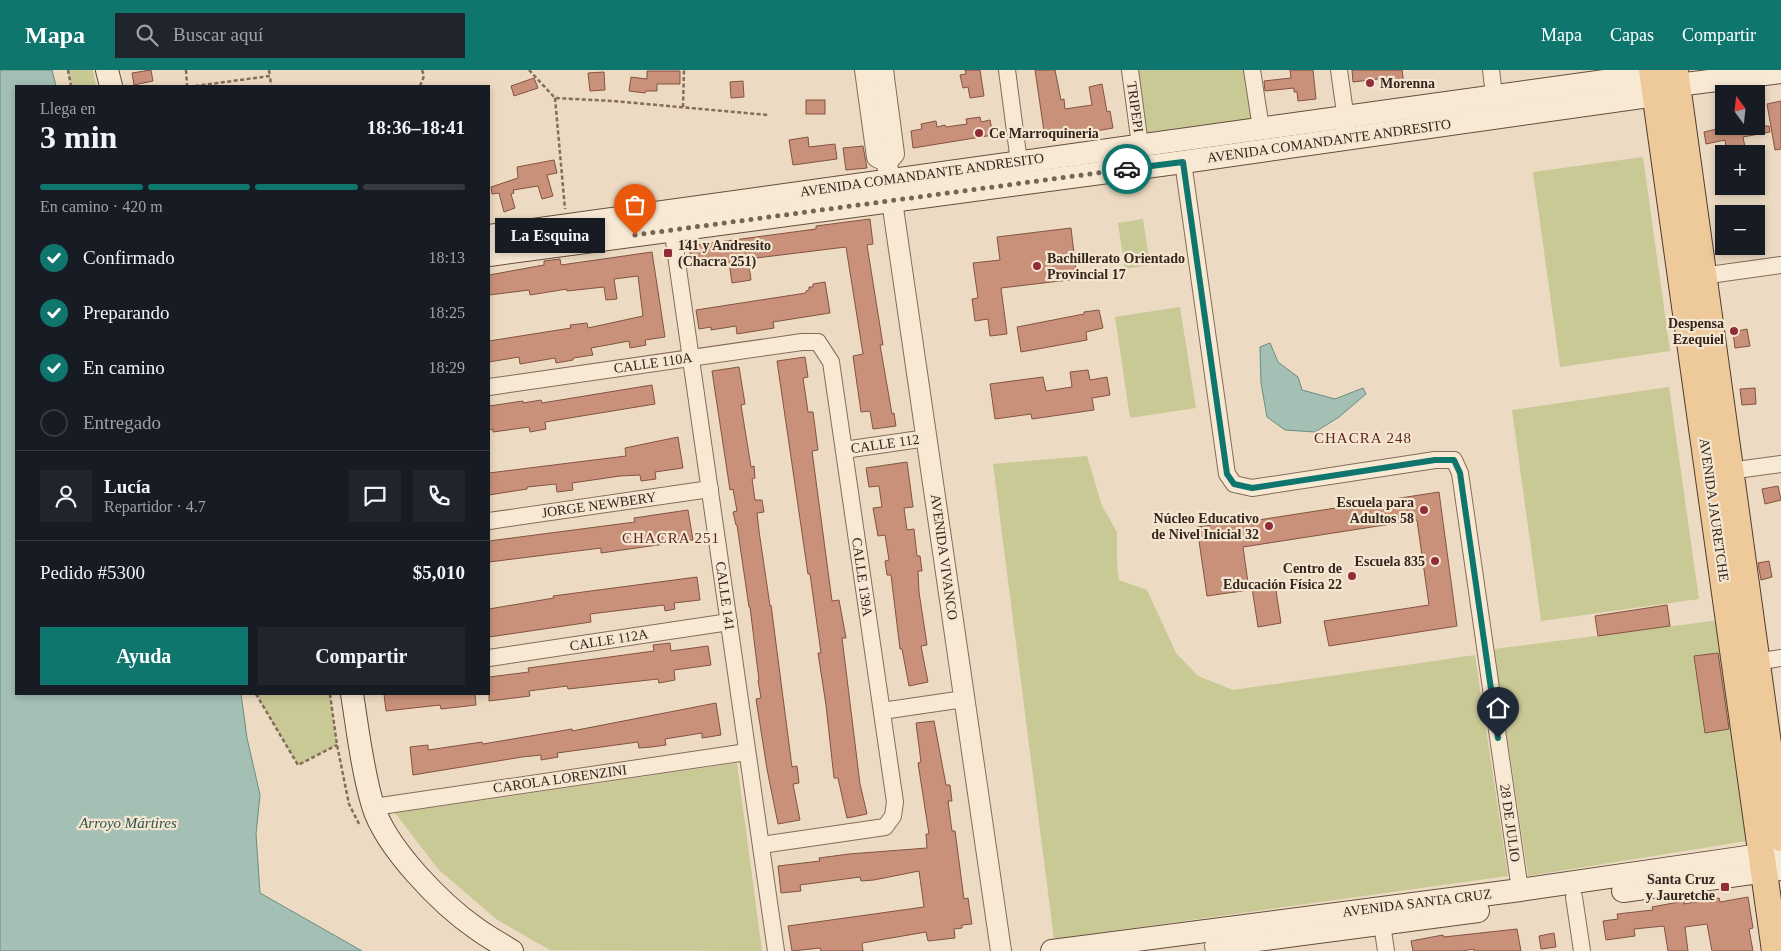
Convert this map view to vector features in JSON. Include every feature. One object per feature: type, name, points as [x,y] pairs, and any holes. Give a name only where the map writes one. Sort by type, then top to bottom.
[{"type":"main road","points":[[107,70],[111,85]]},
{"type":"main road","name":"AVENIDA COMANDANTE ANDRESITO","points":[[490,255],[890,181],[1019,162],[1494,95],[1667,76],[1781,72]]},
{"type":"main road","name":"AVENIDA COMANDANTE ANDRESITO","points":[[890,181],[1183,162],[1349,139],[1667,76]]},
{"type":"main road","name":"AVENIDA JAURETCHE","points":[[1667,76],[1702,276],[1729,471],[1768,660],[1781,838]]},
{"type":"main road","name":"AVENIDA JAURETCHE","points":[[1667,76],[1772,862],[1776,951]]},
{"type":"main road","name":"AVENIDA COMANDANTE ANDRESITO","points":[[490,236],[567,225],[671,220]]},
{"type":"main road","points":[[352,695],[374,808],[390,840],[417,874],[444,901],[476,928],[512,951]]},
{"type":"main road","name":"AVENIDA SANTA CRUZ","points":[[1052,951],[1520,890],[1772,862]]},
{"type":"main road","name":"AVENIDA SANTA CRUZ","points":[[1170,951],[1214,948],[1574,897],[1772,862]]},
{"type":"street","name":"AVENIDA VIVANCO","points":[[865,70],[876,157],[890,181]]},
{"type":"street","name":"AVENIDA VIVANCO","points":[[883,70],[894,154],[890,181],[1001,951]]},
{"type":"street","points":[[1007,70],[1019,162]]},
{"type":"street","name":"TRIPEPI","points":[[1130,70],[1140,145]]},
{"type":"street","points":[[1252,70],[1261,128]]},
{"type":"street","points":[[1339,70],[1349,139]]},
{"type":"street","points":[[1491,70],[1494,95]]},
{"type":"street","name":"28 DE JULIO","points":[[1183,162],[1227,474],[1234,484],[1252,488],[1435,460],[1454,460],[1460,473],[1520,890]]},
{"type":"street","name":"CALLE 141","points":[[671,220],[776,951]]},
{"type":"street","points":[[1702,276],[1781,265]]},
{"type":"street","name":"CALLE 110A","points":[[490,387],[802,342],[818,342]]},
{"type":"street","name":"CALLE 139A","points":[[761,845],[885,827],[893,816],[895,802],[831,362],[818,342]]},
{"type":"street","name":"CALLE 112","points":[[844,450],[927,438]]},
{"type":"street","points":[[1729,471],[1781,464]]},
{"type":"street","name":"JORGE NEWBERY","points":[[490,521],[710,489]]},
{"type":"street","name":"CALLE 112A","points":[[490,658],[728,622]]},
{"type":"street","points":[[882,712],[964,700]]},
{"type":"street","name":"CAROLA LORENZINI","points":[[374,808],[747,752]]},
{"type":"street","points":[[1574,897],[1582,951]]},
{"type":"street","points":[[1382,924],[1386,951]]},
{"type":"path","points":[[68,70],[71,85]]},
{"type":"path","points":[[186,70],[187,85]]},
{"type":"path","points":[[268,70],[271,85]]},
{"type":"path","points":[[420,85],[424,76],[422,70]]},
{"type":"path","points":[[529,70],[555,98],[567,225]]},
{"type":"path","points":[[683,107],[684,70]]},
{"type":"path","points":[[202,85],[270,76]]},
{"type":"path","points":[[555,98],[768,115]]},
{"type":"path","points":[[257,695],[298,765],[337,745],[330,695]]},
{"type":"green space","points":[[68,70],[93,70],[96,85],[71,85]]},
{"type":"green space","points":[[1134,70],[1250,70],[1258,123],[1143,138]]},
{"type":"green space","points":[[1643,157],[1670,351],[1560,367],[1533,172]]},
{"type":"green space","points":[[1143,219],[1150,265],[1125,269],[1118,223]]},
{"type":"green space","points":[[1180,307],[1196,408],[1130,418],[1115,317]]},
{"type":"green space","points":[[1669,387],[1699,599],[1541,621],[1512,410]]},
{"type":"green space","points":[[1087,456],[1102,506],[1117,532],[1119,580],[1147,590],[1176,653],[1198,676],[1233,690],[1475,655],[1508,876],[1054,939],[993,464]]},
{"type":"green space","points":[[1720,620],[1747,841],[1528,876],[1494,649]]},
{"type":"green space","points":[[257,695],[330,695],[337,745],[298,765]]},
{"type":"green space","points":[[737,763],[762,951],[550,950],[496,919],[438,869],[395,813]]},
{"type":"water","name":"Arroyo Mártires","points":[[0,70],[52,70],[56,85],[15,85],[15,695],[241,695],[247,738],[260,795],[256,834],[260,893],[362,951],[0,951]]},
{"type":"water","points":[[1270,343],[1278,362],[1298,377],[1302,390],[1335,399],[1363,388],[1366,394],[1339,417],[1315,432],[1285,430],[1267,417],[1261,383],[1260,347]]},
{"type":"building","points":[[151,70],[153,81],[134,85],[132,73]]},
{"type":"building","points":[[965,70],[980,70],[984,96],[970,98],[968,87],[963,88],[960,75],[966,74]]},
{"type":"building","points":[[1035,70],[1055,70],[1061,100],[1064,99],[1065,109],[1092,105],[1089,87],[1102,84],[1107,112],[1110,111],[1113,128],[1045,138]]},
{"type":"building","points":[[1290,70],[1313,70],[1316,99],[1298,101],[1297,92],[1294,92],[1294,88],[1265,91],[1264,81],[1291,78]]},
{"type":"building","points":[[1352,70],[1402,70],[1404,85],[1387,87],[1386,78],[1353,82]]},
{"type":"building","points":[[647,71],[680,71],[680,84],[657,84],[657,91],[646,91],[645,93],[629,91],[631,77],[647,79]]},
{"type":"building","points":[[604,72],[605,90],[590,91],[588,73]]},
{"type":"building","points":[[534,78],[538,88],[514,96],[511,86]]},
{"type":"building","points":[[743,81],[744,97],[731,98],[730,82]]},
{"type":"building","points":[[806,100],[825,100],[825,114],[806,114]]},
{"type":"building","points":[[1781,101],[1781,149],[1775,150],[1767,104]]},
{"type":"building","points":[[980,117],[981,122],[990,120],[993,135],[913,148],[911,131],[922,129],[921,124],[936,121],[937,127],[945,125],[946,127],[967,124],[966,119]]},
{"type":"building","points":[[1765,126],[1769,126],[1770,132],[1765,133]]},
{"type":"building","points":[[1715,129],[1715,135],[1754,135],[1743,137],[1745,145],[1726,145],[1725,140],[1706,144],[1704,132]]},
{"type":"building","points":[[808,137],[809,147],[835,144],[837,159],[793,165],[789,140]]},
{"type":"building","points":[[863,146],[867,168],[846,170],[843,148]]},
{"type":"building","points":[[554,160],[557,173],[547,175],[553,196],[542,199],[538,186],[513,190],[514,193],[511,194],[515,208],[504,212],[499,193],[492,194],[491,187],[518,178],[517,167]]},
{"type":"building","points":[[870,219],[873,244],[867,245],[883,345],[880,345],[892,414],[894,413],[896,426],[873,429],[870,411],[861,412],[853,356],[863,354],[846,247],[748,259],[751,280],[732,283],[729,262],[692,267],[689,246],[816,229],[816,226]]},
{"type":"building","points":[[1071,228],[1077,279],[1001,288],[1007,334],[990,336],[988,319],[975,321],[972,299],[978,298],[973,263],[1000,260],[997,237]]},
{"type":"building","points":[[652,252],[665,337],[645,340],[646,345],[630,348],[629,341],[591,348],[593,355],[556,363],[555,358],[520,364],[519,357],[490,362],[490,341],[571,328],[570,325],[587,323],[588,328],[643,316],[638,276],[614,279],[617,299],[606,300],[604,287],[567,291],[567,289],[530,295],[529,290],[490,295],[490,275],[544,265],[544,261],[560,259],[561,265]]},
{"type":"building","points":[[825,282],[830,313],[773,322],[774,328],[737,334],[736,326],[711,330],[711,327],[699,329],[696,310],[806,293],[809,287],[813,287],[813,284]]},
{"type":"building","points":[[1099,310],[1103,328],[1086,332],[1087,340],[1021,352],[1017,327]]},
{"type":"building","points":[[1747,329],[1750,346],[1735,348],[1733,332]]},
{"type":"building","points":[[805,357],[808,377],[803,378],[808,412],[813,412],[818,450],[812,451],[832,601],[839,600],[846,638],[842,638],[860,784],[867,814],[847,818],[838,778],[834,778],[818,653],[821,653],[777,361]]},
{"type":"building","points":[[739,367],[745,404],[741,405],[751,467],[754,466],[755,478],[752,479],[755,500],[762,500],[764,512],[757,513],[792,767],[797,766],[799,783],[793,784],[800,820],[778,824],[756,699],[761,698],[750,607],[737,525],[733,512],[737,511],[733,489],[730,490],[712,371]]},
{"type":"building","points":[[1088,370],[1090,380],[1107,377],[1110,395],[1092,398],[1094,410],[1032,419],[1031,414],[995,419],[990,384],[1043,377],[1046,391],[1072,387],[1070,372]]},
{"type":"building","points":[[652,385],[655,404],[545,422],[546,429],[530,432],[529,427],[493,432],[493,429],[490,430],[490,406],[541,400],[542,403]]},
{"type":"building","points":[[1755,388],[1756,404],[1742,405],[1740,389]]},
{"type":"building","points":[[678,437],[683,468],[655,472],[656,479],[641,481],[640,475],[620,476],[572,483],[573,490],[557,492],[556,484],[527,487],[527,489],[490,495],[490,473],[626,456],[625,448]]},
{"type":"building","points":[[907,462],[913,507],[904,508],[907,530],[914,529],[917,556],[920,556],[922,571],[918,571],[919,592],[927,645],[921,646],[928,682],[909,686],[902,649],[900,649],[891,575],[887,575],[885,561],[889,560],[885,535],[878,536],[873,508],[882,507],[879,486],[869,487],[866,468]]},
{"type":"building","points":[[1778,486],[1781,500],[1765,504],[1762,489]]},
{"type":"building","points":[[1439,492],[1457,626],[1329,646],[1324,621],[1429,605],[1417,520],[1243,547],[1249,590],[1207,596],[1197,527],[1239,521],[1239,523]]},
{"type":"building","points":[[688,510],[693,540],[601,553],[601,548],[490,562],[490,541],[635,522],[634,518]]},
{"type":"building","points":[[1769,561],[1772,577],[1761,580],[1758,563]]},
{"type":"building","points":[[697,577],[700,600],[674,603],[675,609],[665,611],[664,605],[590,614],[591,622],[490,637],[490,609],[554,598],[553,596]]},
{"type":"building","points":[[1275,584],[1281,623],[1258,627],[1252,588]]},
{"type":"building","points":[[1667,605],[1670,626],[1598,636],[1595,616]]},
{"type":"building","points":[[670,643],[671,651],[708,646],[711,665],[674,670],[675,680],[659,683],[658,679],[568,689],[567,686],[529,691],[530,696],[489,701],[490,677],[529,672],[528,668],[654,651],[653,645]]},
{"type":"building","points":[[1718,653],[1729,729],[1705,733],[1694,656]]},
{"type":"building","points":[[384,695],[475,695],[476,705],[441,709],[440,705],[386,711]]},
{"type":"building","points":[[716,703],[721,735],[702,738],[702,733],[665,739],[666,745],[639,748],[638,742],[557,753],[558,757],[541,760],[541,755],[522,757],[413,775],[410,747],[428,745],[428,750],[482,742],[483,744],[572,729],[572,731]]},
{"type":"building","points":[[934,721],[946,785],[950,785],[952,801],[948,801],[952,831],[955,831],[964,899],[968,898],[972,924],[962,925],[962,928],[954,929],[955,938],[928,941],[926,932],[862,943],[863,951],[821,951],[820,948],[792,951],[788,926],[924,907],[919,871],[874,880],[861,881],[860,877],[800,885],[801,891],[781,893],[778,866],[820,861],[819,858],[849,854],[927,848],[926,834],[929,834],[918,763],[921,762],[916,723]]},
{"type":"building","points":[[1748,897],[1753,928],[1749,929],[1753,951],[1712,951],[1707,924],[1685,927],[1688,951],[1668,951],[1664,926],[1634,929],[1635,936],[1606,940],[1603,921],[1618,919],[1617,914],[1653,910],[1652,907],[1684,901],[1684,904],[1719,898],[1720,902]]},
{"type":"building","points":[[1517,929],[1521,951],[1474,951],[1474,949],[1462,951],[1413,951],[1411,941],[1443,935],[1444,937]]},
{"type":"building","points":[[1554,933],[1556,947],[1541,949],[1539,936]]},
{"type":"way so far","points":[[635,235],[1127,169]]},
{"type":"place","name":"Morenna","points":[[1370,83]]},
{"type":"place","name":"Ce Marroquineria","points":[[979,133]]},
{"type":"place","name":"La Esquina","points":[[635,235]]},
{"type":"place","name":"141 y Andresito (Chacra 251)","points":[[668,253]]},
{"type":"place","name":"Bachillerato Orientado Provincial 17","points":[[1037,266]]},
{"type":"place","name":"Despensa Ezequiel","points":[[1734,331]]},
{"type":"place","name":"Escuela para Adultos 58","points":[[1424,510]]},
{"type":"place","name":"Núcleo Educativo de Nivel Inicial 32","points":[[1269,526]]},
{"type":"place","name":"Escuela 835","points":[[1435,561]]},
{"type":"place","name":"Centro de Educación Física 22","points":[[1352,576]]},
{"type":"place","name":"Santa Cruz y Jauretche","points":[[1725,887]]},
{"type":"district","name":"CHACRA 248","points":[[1363,438]]},
{"type":"district","name":"CHACRA 251","points":[[671,538]]},
{"type":"route","points":[[1127,169],[1183,162],[1227,474],[1234,484],[1252,488],[1435,460],[1454,460],[1460,473],[1498,738]]}]
